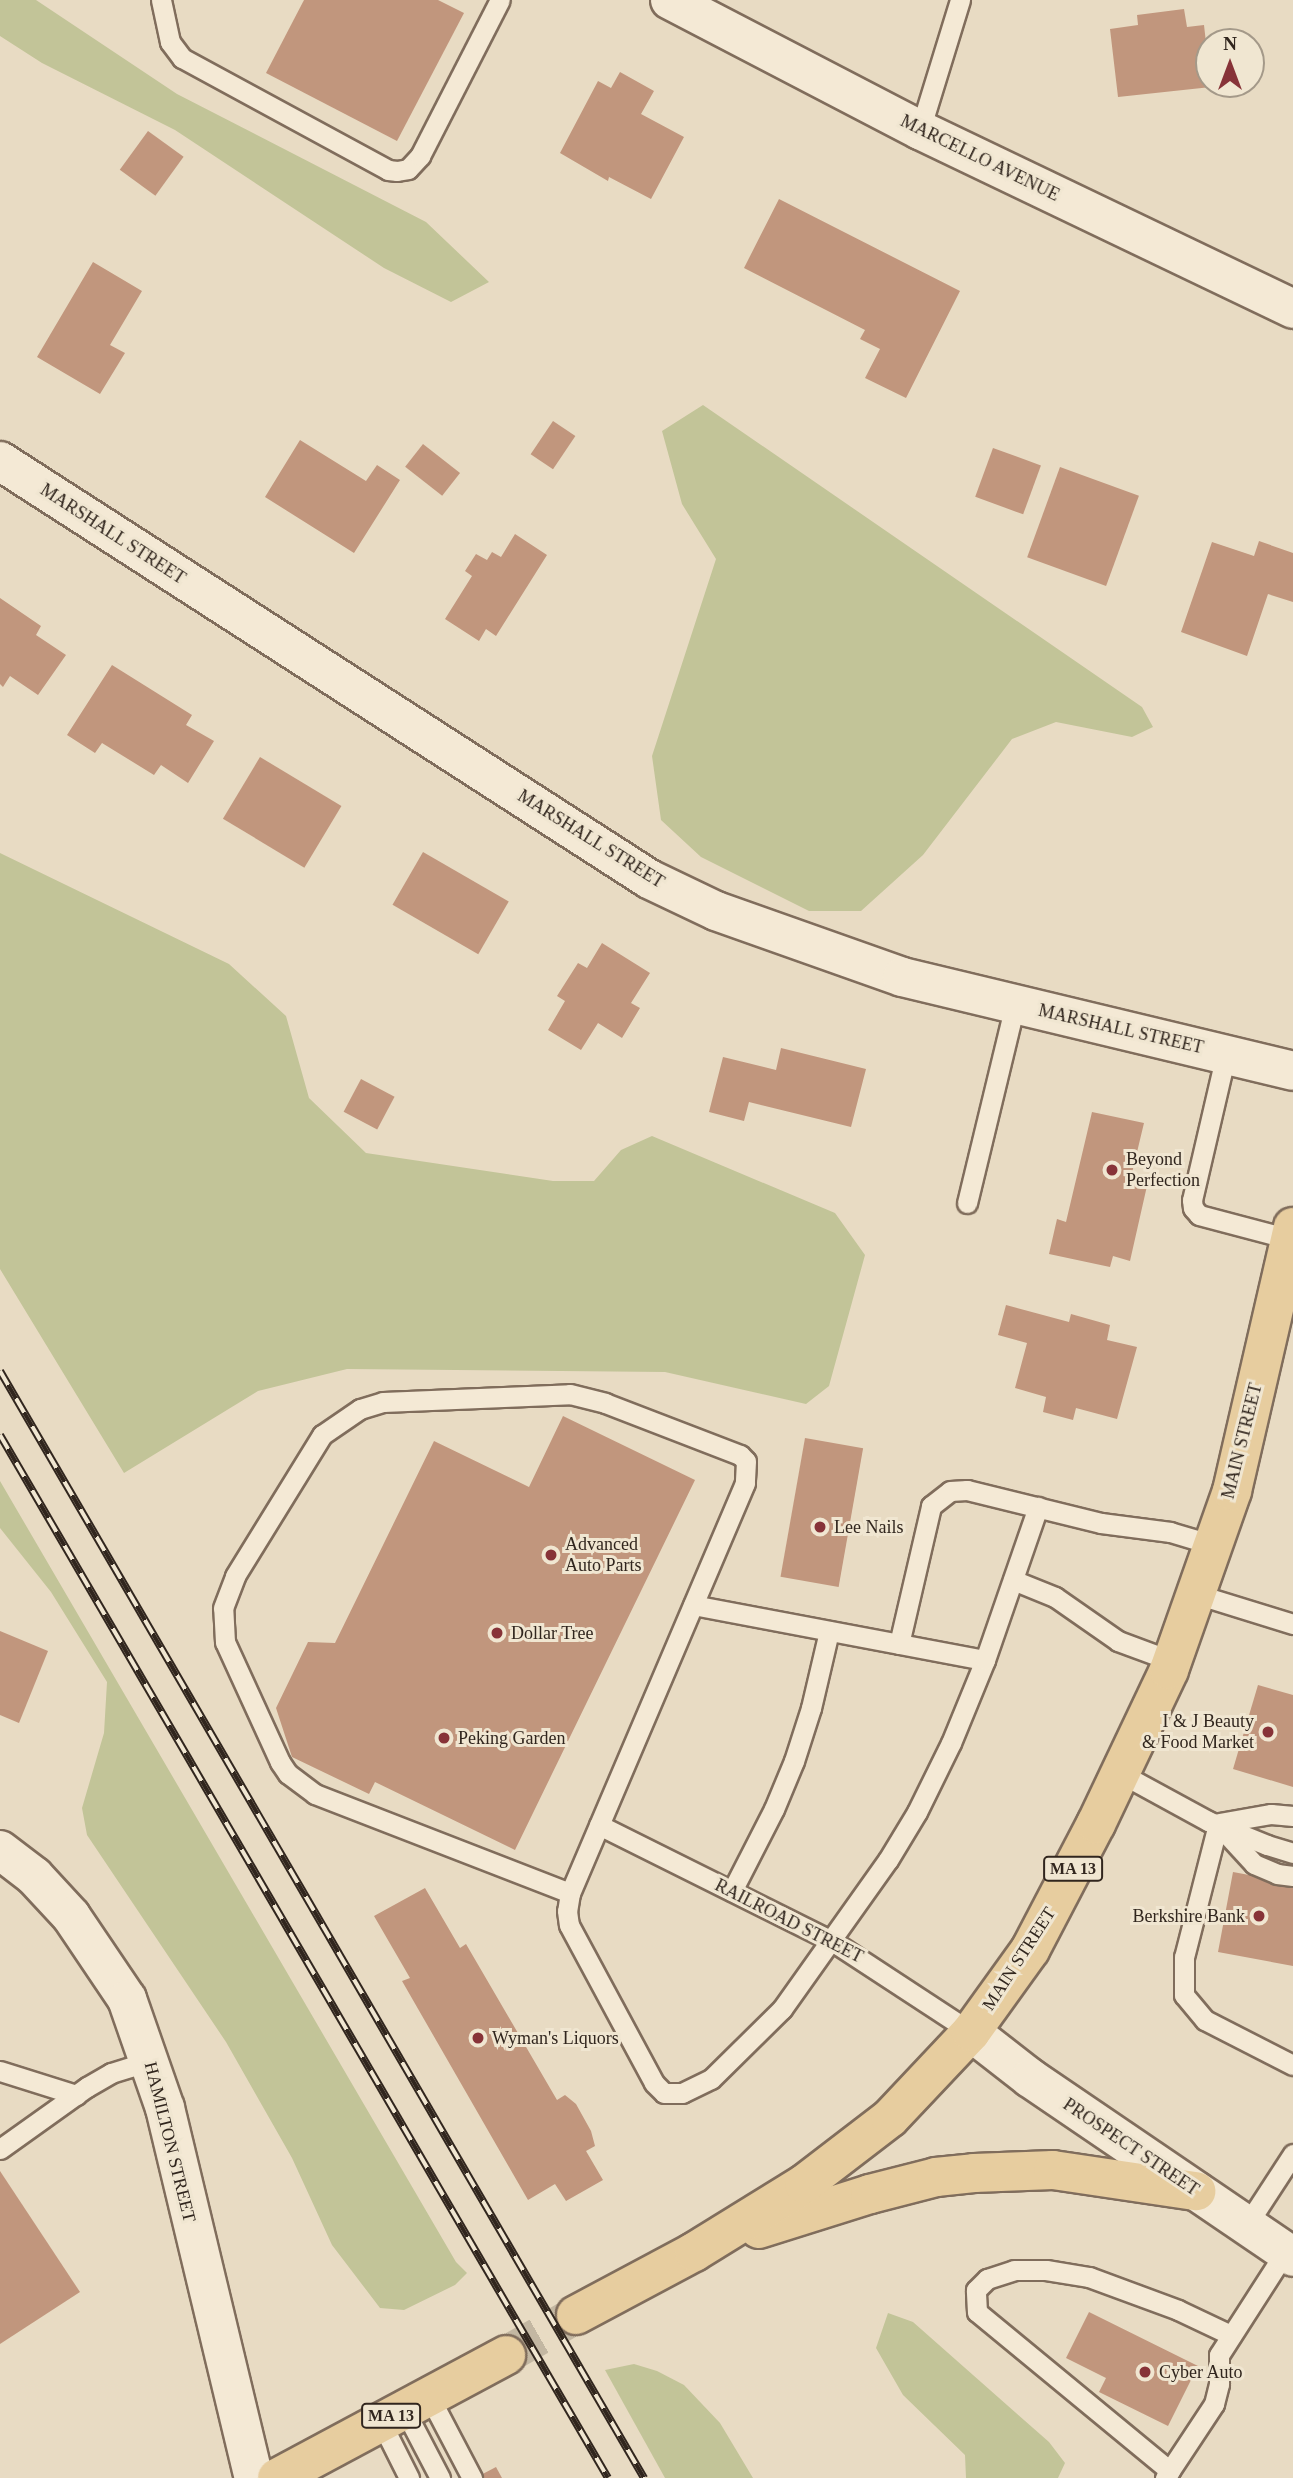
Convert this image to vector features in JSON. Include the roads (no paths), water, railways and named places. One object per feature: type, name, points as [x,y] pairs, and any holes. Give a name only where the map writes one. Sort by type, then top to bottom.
[{"type":"main road","name":"MAIN STREET","points":[[576,2315],[694,2252],[804,2184],[890,2118],[971,2032],[1040,1934],[1172,1661],[1214,1545],[1232,1491],[1292,1233]]},
{"type":"main road","points":[[694,2252],[831,2205],[936,2177],[1053,2170],[1196,2191]]},
{"type":"main road","name":"MA 13","points":[[277,2478],[506,2355]]},
{"type":"street","name":"MARCELLO AVENUE","points":[[670,0],[920,130],[1293,309]]},
{"type":"street","name":"MARSHALL STREET","points":[[0,461],[649,878],[716,911],[902,977],[1293,1071]]},
{"type":"street","name":"HAMILTON STREET","points":[[0,1850],[34,1876],[71,1916],[127,1998],[165,2108],[254,2478]]},
{"type":"street","name":"PROSPECT STREET","points":[[971,2032],[1030,2078],[1289,2255]]},
{"type":"lane","points":[[161,0],[170,42],[182,58],[388,170],[397,171],[408,169],[420,156],[500,0]]},
{"type":"lane","points":[[920,130],[960,0]]},
{"type":"lane","points":[[967,1203],[1015,1004]]},
{"type":"lane","points":[[1226,1054],[1192,1200],[1193,1208],[1199,1215],[1292,1233]]},
{"type":"lane","points":[[570,1893],[315,1794],[288,1774],[225,1642],[223,1608],[228,1590],[322,1435],[342,1419],[383,1402],[570,1394],[605,1403],[740,1455],[746,1461],[745,1483],[570,1893],[569,1924],[654,2083],[664,2093],[682,2093],[711,2079],[782,2009],[888,1860],[917,1812],[951,1743],[985,1660],[1038,1507]]},
{"type":"lane","points":[[899,1644],[931,1506],[950,1491],[967,1490],[1101,1523],[1170,1532],[1214,1545]]},
{"type":"lane","points":[[1013,1580],[1055,1597],[1118,1641],[1172,1661]]},
{"type":"lane","points":[[1196,1594],[1293,1624]]},
{"type":"lane","points":[[693,1605],[985,1660]]},
{"type":"lane","points":[[732,1891],[774,1809],[794,1761],[811,1708],[829,1631]]},
{"type":"lane","points":[[1120,1773],[1218,1824],[1293,1853]]},
{"type":"lane","points":[[1218,1824],[1271,1814],[1293,1816]]},
{"type":"lane","points":[[1218,1824],[1254,1864],[1277,1874],[1293,1876]]},
{"type":"lane","points":[[1218,1824],[1184,1957],[1184,1995],[1205,2021],[1293,2065]]},
{"type":"lane","name":"RAILROAD STREET","points":[[599,1825],[832,1941],[971,2032]]},
{"type":"lane","points":[[0,2149],[111,2073],[150,2061]]},
{"type":"lane","points":[[0,2071],[76,2095]]},
{"type":"lane","points":[[1246,2226],[1293,2154]]},
{"type":"lane","points":[[1231,2335],[1167,2305],[1089,2277],[1046,2270],[1014,2270],[987,2279],[976,2290],[977,2312],[1167,2474],[1214,2404],[1219,2384],[1219,2355],[1289,2255]]},
{"type":"lane","points":[[405,2409],[435,2476],[463,2460]]},
{"type":"lane","points":[[405,2409],[463,2460],[472,2478]]},
{"type":"lane","points":[[405,2409],[409,2478]]},
{"type":"tunnel","points":[[506,2355],[576,2315]]},
{"type":"railway","points":[[0,1371],[644,2478]]},
{"type":"railway","points":[[0,1435],[608,2478]]},
{"type":"place","name":"Beyond Perfection","points":[[1112,1170]]},
{"type":"place","name":"Lee Nails","points":[[820,1527]]},
{"type":"place","name":"Advanced Auto Parts","points":[[551,1555]]},
{"type":"place","name":"Dollar Tree","points":[[497,1633]]},
{"type":"place","name":"I & J Beauty & Food Market","points":[[1268,1732]]},
{"type":"place","name":"Peking Garden","points":[[444,1738]]},
{"type":"place","name":"Berkshire Bank","points":[[1259,1916]]},
{"type":"place","name":"Wyman's Liquors","points":[[478,2038]]},
{"type":"place","name":"Cyber Auto","points":[[1145,2372]]}]
